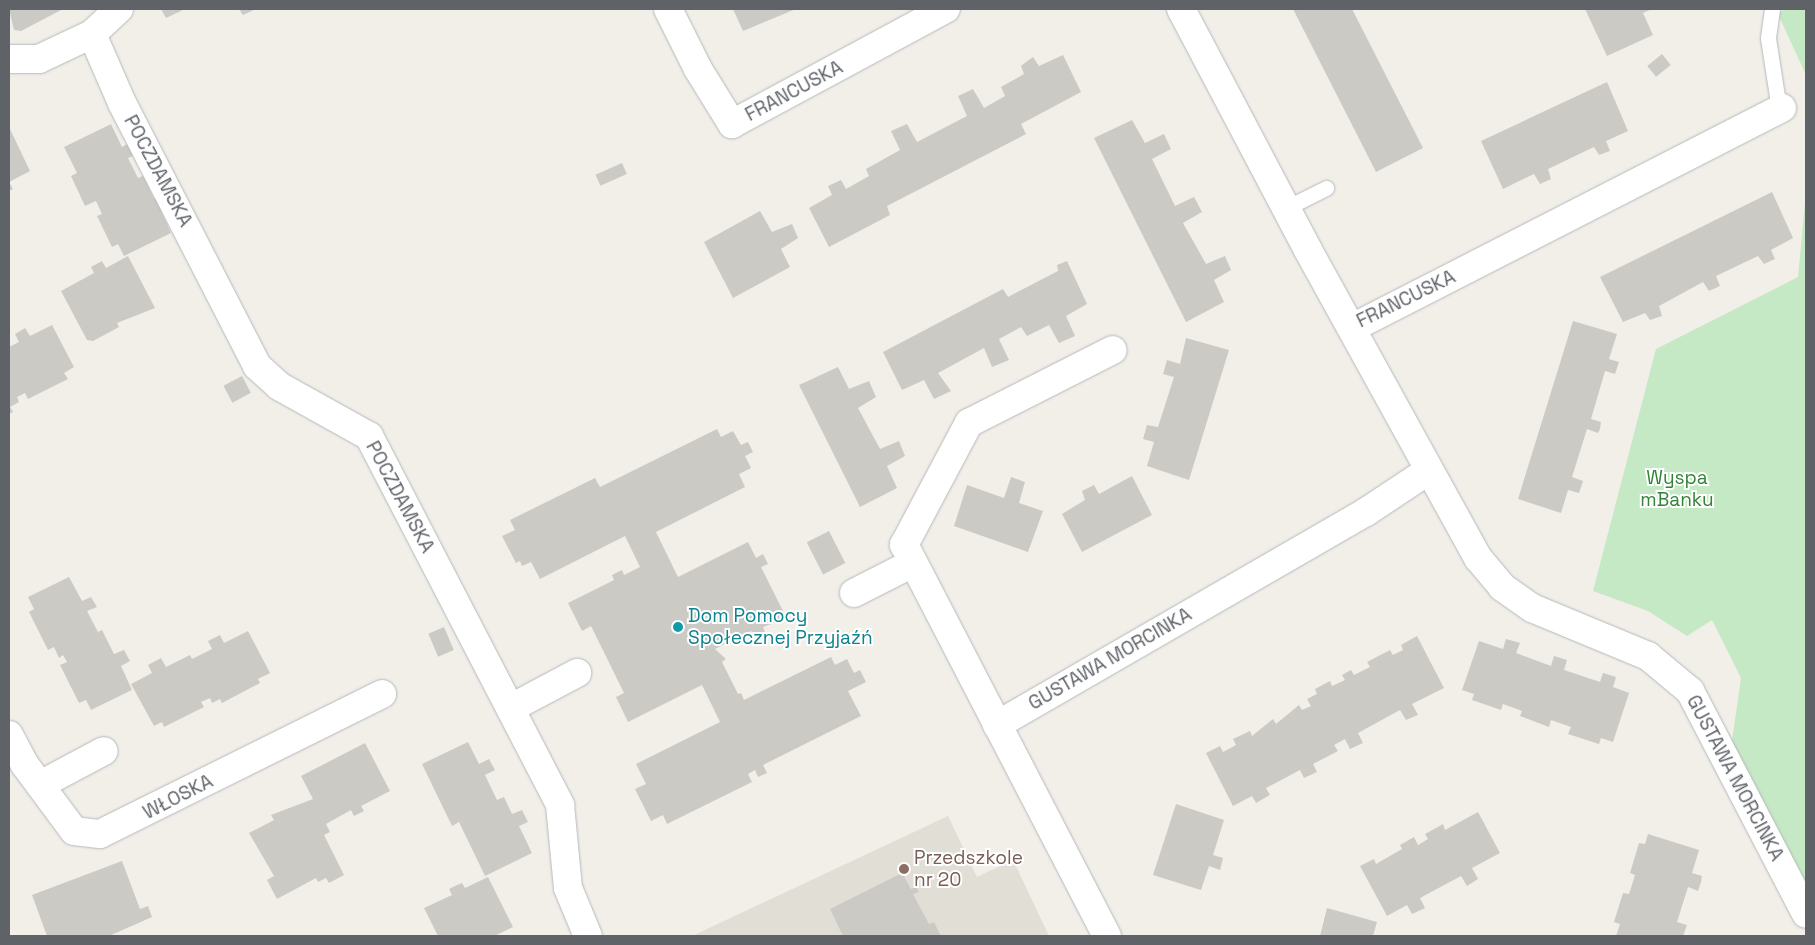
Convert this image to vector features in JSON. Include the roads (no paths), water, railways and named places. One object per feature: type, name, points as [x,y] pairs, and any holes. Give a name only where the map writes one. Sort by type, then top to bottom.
[{"type":"street","points":[[9,59],[38,59],[92,34],[119,9]]},
{"type":"street","name":"FRANCUSKA","points":[[668,9],[698,69],[732,124],[946,9]]},
{"type":"street","name":"FRANCUSKA","points":[[1181,9],[1352,328],[1782,108]]},
{"type":"street","name":"POCZDAMSKA","points":[[92,34],[122,103],[257,366],[279,386],[369,436],[560,805],[568,888],[588,936]]},
{"type":"street","name":"GUSTAWA MORCINKA","points":[[1352,328],[1428,471],[1478,558],[1502,588],[1532,608],[1648,656],[1690,691],[1806,914]]},
{"type":"street","points":[[1107,936],[904,545],[969,424],[1113,350]]},
{"type":"street","name":"GUSTAWA MORCINKA","points":[[997,725],[1361,514],[1428,471]]},
{"type":"street","points":[[854,593],[913,563]]},
{"type":"street","points":[[511,708],[577,673]]},
{"type":"street","name":"WŁOSKA","points":[[9,735],[40,784],[74,831],[100,834],[382,694]]},
{"type":"street","points":[[40,784],[104,751]]},
{"type":"lane","points":[[1772,9],[1768,38],[1777,96],[1782,108]]},
{"type":"lane","points":[[1286,208],[1326,188]]},
{"type":"place","name":"Dom Pomocy Społecznej Przyjaźń","points":[[678,627]]},
{"type":"place","name":"Przedszkole nr 20","points":[[904,869]]},
{"type":"park label","name":"Wyspa mBanku","points":[[1677,489]]}]
